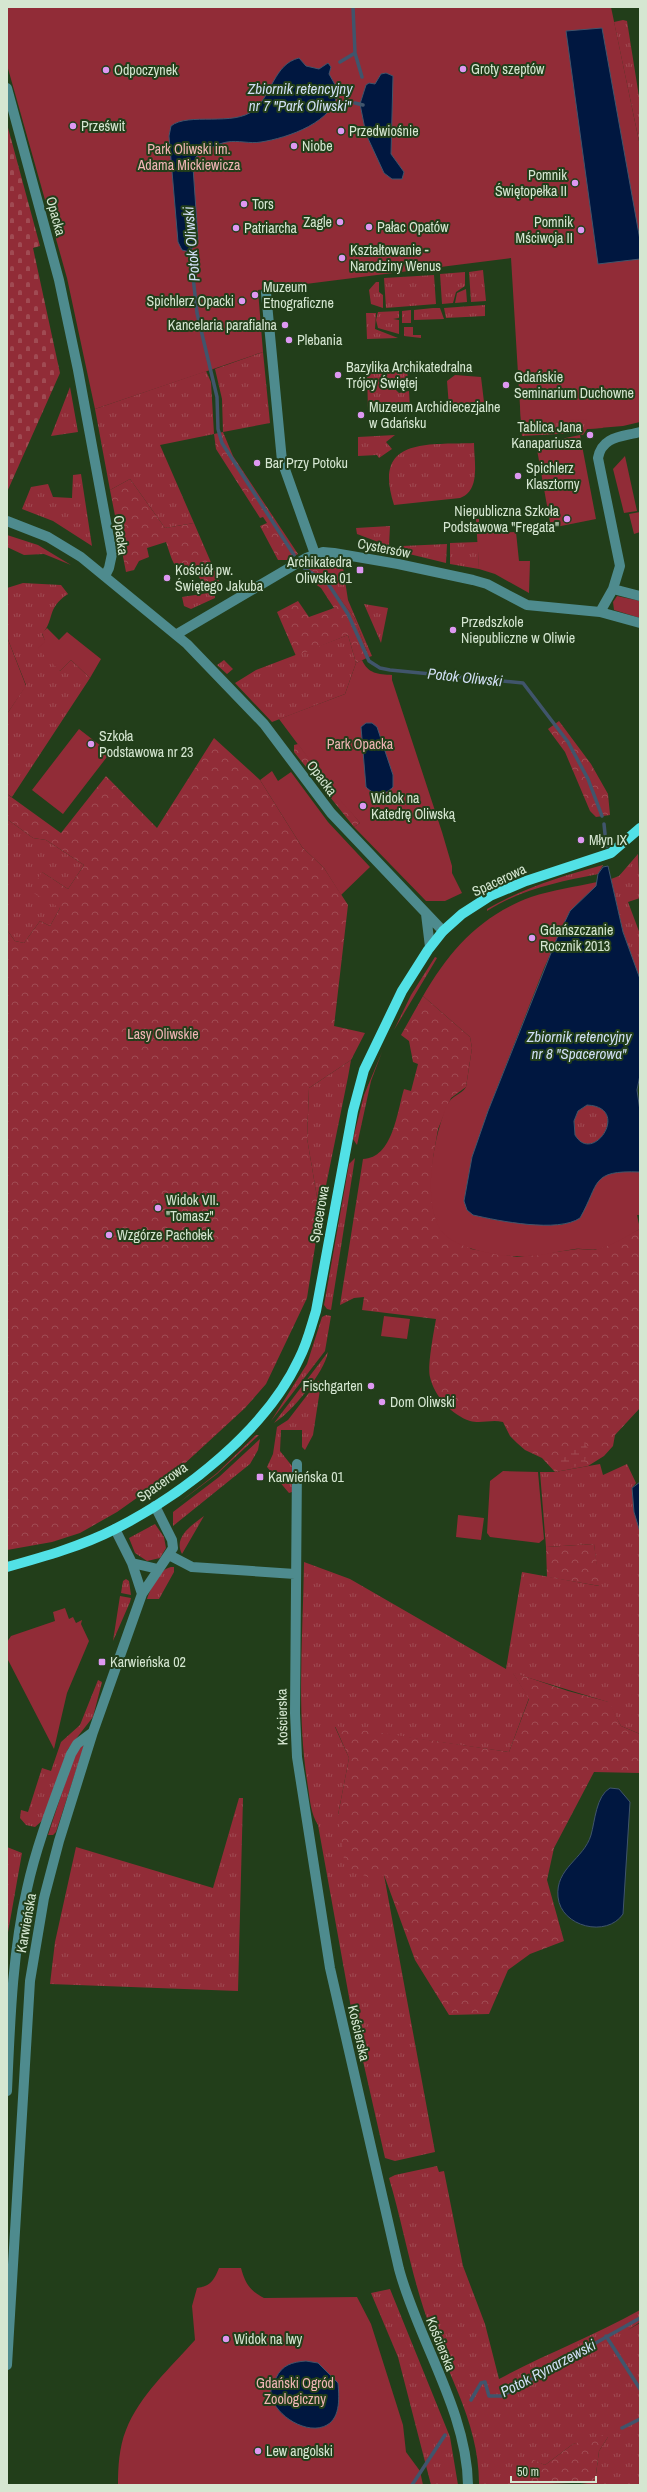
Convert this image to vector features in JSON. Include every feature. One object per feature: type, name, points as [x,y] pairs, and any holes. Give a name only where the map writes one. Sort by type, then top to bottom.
[{"type":"main road","name":"Spacerowa","points":[[7,1567],[88,1541],[115,1529],[155,1506],[186,1484],[238,1440],[259,1419],[288,1381],[299,1360],[316,1311],[348,1134],[364,1070],[402,991],[430,947],[443,931],[462,914],[490,896],[526,881],[602,857],[626,842],[640,828]]},
{"type":"street","name":"Opacka","points":[[7,88],[59,280],[78,370],[112,554],[109,568],[105,576],[177,634],[264,724],[331,813],[443,931]]},
{"type":"street","points":[[266,293],[282,461],[315,554]]},
{"type":"street","points":[[600,612],[613,589],[620,566],[618,550],[598,458],[599,449],[606,440],[640,432]]},
{"type":"street","points":[[7,521],[48,537],[105,576]]},
{"type":"street","name":"Cystersów","points":[[177,634],[315,554],[334,553],[473,580],[487,584],[527,605],[600,612],[640,623]]},
{"type":"street","points":[[613,589],[640,596]]},
{"type":"street","points":[[426,914],[430,947]]},
{"type":"street","name":"Kościerska","points":[[297,1464],[295,1574],[297,1757],[330,1968],[401,2275],[462,2440],[468,2485]]},
{"type":"street","points":[[155,1506],[172,1540],[173,1548],[169,1555],[192,1567],[295,1574]]},
{"type":"street","points":[[115,1529],[132,1563],[142,1594]]},
{"type":"street","name":"Karwieńska","points":[[7,2365],[30,1981],[44,1898],[59,1840],[93,1732],[142,1594],[169,1555]]},
{"type":"street","points":[[132,1563],[158,1569]]},
{"type":"street","name":"Karwieńska","points":[[7,2091],[18,1946],[26,1889],[41,1836],[71,1754],[77,1744],[93,1732]]},
{"type":"green space","name":"Park Oliwski im. Adama Mickiewicza","points":[[7,7],[611,7],[640,146],[640,422],[623,426],[587,429],[586,419],[521,423],[511,258],[258,290],[263,352],[95,409],[67,278],[7,65]]},
{"type":"green space","points":[[623,20],[627,21],[640,103],[640,146],[614,22]]},
{"type":"green space","points":[[7,124],[40,246],[33,248],[60,373],[7,492]]},
{"type":"green space","points":[[483,270],[486,301],[471,302],[469,272]]},
{"type":"green space","points":[[465,272],[465,286],[456,292],[453,303],[442,304],[440,274]]},
{"type":"green space","points":[[434,275],[436,304],[386,308],[384,278]]},
{"type":"green space","points":[[376,282],[379,282],[379,292],[383,295],[383,308],[371,304],[369,290]]},
{"type":"green space","points":[[466,289],[467,302],[455,303],[457,293]]},
{"type":"green space","points":[[485,305],[485,316],[446,318],[444,308]]},
{"type":"green space","points":[[440,308],[444,319],[414,320],[414,310]]},
{"type":"green space","points":[[411,310],[411,323],[402,323],[402,311]]},
{"type":"green space","points":[[399,311],[399,318],[393,319],[399,320],[399,334],[378,328],[376,320],[378,312]]},
{"type":"green space","points":[[366,313],[376,313],[375,329],[398,338],[367,339]]},
{"type":"green space","points":[[404,327],[413,327],[413,335],[421,335],[421,338],[404,336]]},
{"type":"green space","points":[[263,352],[270,423],[223,432],[222,399],[215,369]]},
{"type":"green space","points":[[407,370],[408,380],[398,379],[394,383],[394,388],[399,393],[409,391],[410,408],[368,410],[367,372]]},
{"type":"green space","points":[[206,371],[211,382],[214,434],[160,445],[194,523],[165,528],[130,479],[110,490],[95,409]]},
{"type":"green space","points":[[455,375],[481,377],[484,402],[482,406],[478,409],[454,410],[449,407],[447,381]]},
{"type":"green space","points":[[70,387],[78,432],[51,436]]},
{"type":"green space","points":[[582,399],[603,428],[587,429],[583,435],[576,433],[522,436],[520,403]]},
{"type":"green space","points":[[223,432],[233,456],[298,554],[287,560],[278,560],[260,526],[267,523],[263,517],[260,518],[216,449],[214,434]]},
{"type":"green space","points":[[395,435],[386,442],[392,449],[379,458],[377,455],[358,456],[358,437]]},
{"type":"green space","points":[[580,435],[596,519],[551,528],[536,444]]},
{"type":"green space","points":[[474,443],[475,475],[474,482],[467,494],[460,498],[394,505],[389,483],[391,467],[397,456],[408,449],[422,446]]},
{"type":"green space","points":[[625,456],[637,511],[624,513],[613,469]]},
{"type":"green space","points":[[81,474],[92,546],[53,521],[22,509],[31,487],[48,484],[53,497],[72,498],[73,475]]},
{"type":"green space","points":[[130,479],[165,528],[194,523],[219,581],[216,584],[213,586],[207,586],[202,582],[198,575],[184,574],[179,571],[173,561],[166,542],[147,548],[149,557],[139,561],[134,570],[126,572],[110,490]]},
{"type":"green space","points":[[640,512],[640,532],[634,534],[629,514]]},
{"type":"green space","points":[[476,519],[479,519],[479,525],[491,524],[491,533],[516,532],[519,561],[530,561],[529,593],[495,574],[479,569]]},
{"type":"green space","points":[[390,526],[389,546],[357,534],[356,528]]},
{"type":"green space","points":[[7,535],[38,545],[71,565],[44,554],[24,555],[7,547]]},
{"type":"green space","points":[[478,542],[479,569],[450,564],[450,543]]},
{"type":"green space","points":[[447,544],[446,563],[405,553],[402,546]]},
{"type":"green space","points":[[317,564],[343,568],[348,600],[372,656],[369,657],[354,617],[320,572],[309,568]]},
{"type":"green space","points":[[309,568],[320,571],[354,617],[369,657],[356,663],[348,635],[296,656],[277,612],[298,601],[309,617],[334,608],[321,588],[301,574]]},
{"type":"green space","points":[[23,583],[61,585],[68,594],[56,604],[46,629],[42,634],[60,671],[71,660],[90,678],[12,797],[7,794],[7,714],[26,685],[7,637],[7,588]]},
{"type":"green space","points":[[215,592],[215,598],[191,609],[184,606],[182,597]]},
{"type":"green space","points":[[617,596],[640,601],[640,618],[614,610],[613,602]]},
{"type":"green space","points":[[364,604],[388,608],[381,643]]},
{"type":"green space","points":[[47,628],[59,640],[67,632],[101,659],[90,678],[71,660],[60,671],[38,649],[45,641],[42,633]]},
{"type":"green space","points":[[348,635],[356,663],[345,694],[272,722],[235,683],[256,670]]},
{"type":"green space","points":[[7,637],[26,686],[7,714]]},
{"type":"green space","points":[[224,660],[233,669],[227,674],[217,665]]},
{"type":"green space","name":"Park Opacka","points":[[362,660],[364,665],[370,671],[378,674],[392,675],[392,680],[442,832],[452,866],[452,873],[462,893],[445,901],[426,901],[354,827],[360,823],[335,794],[279,719],[345,694],[356,663]]},
{"type":"green space","points":[[559,721],[591,764],[608,794],[610,815],[596,817],[590,811],[565,752],[548,729]]},
{"type":"green space","points":[[79,729],[110,753],[63,814],[32,790]]},
{"type":"green space","name":"Lasy Oliwskie","points":[[214,738],[260,780],[302,847],[324,868],[348,905],[334,1026],[365,1033],[351,1060],[309,1088],[307,1138],[320,1215],[307,1298],[266,1384],[245,1408],[182,1466],[117,1512],[80,1533],[52,1542],[7,1550],[7,930],[15,941],[24,943],[40,921],[50,926],[60,908],[30,891],[42,872],[68,889],[84,865],[46,840],[33,838],[7,819],[7,794],[61,833],[106,776],[157,828]]},
{"type":"green space","points":[[298,744],[360,823],[354,827],[294,752],[294,745]]},
{"type":"green space","points":[[272,771],[278,781],[291,772],[328,822],[370,867],[341,895],[324,868],[302,847],[260,780]]},
{"type":"green space","points":[[7,819],[33,838],[46,840],[84,865],[68,889],[42,872],[60,908],[50,926],[40,921],[24,943],[15,941],[7,930]]},
{"type":"green space","points":[[638,854],[640,898],[628,902],[640,934],[640,979],[623,932],[611,879],[619,876]]},
{"type":"green space","points":[[603,865],[598,874],[541,887],[513,897],[487,911],[487,909],[529,889],[558,878]]},
{"type":"green space","points":[[597,882],[596,886],[570,911],[544,968],[488,1111],[472,1157],[464,1201],[490,1219],[561,1225],[580,1218],[599,1181],[604,1176],[612,1173],[640,1172],[640,1215],[637,1215],[640,1229],[615,1243],[596,1250],[575,1249],[539,1255],[506,1256],[467,1247],[447,1236],[440,1229],[435,1216],[432,1201],[431,1184],[434,1150],[442,1118],[449,1102],[466,1087],[472,1048],[470,1037],[423,996],[433,979],[456,949],[468,936],[496,914],[531,897],[555,890]]},
{"type":"green space","points":[[435,957],[437,958],[394,1030],[411,995]]},
{"type":"green space","points":[[423,996],[470,1037],[472,1048],[466,1087],[451,1098],[438,1129],[433,1158],[432,1196],[435,1216],[471,1249],[517,1257],[578,1249],[595,1250],[640,1229],[640,1408],[615,1435],[613,1446],[604,1456],[588,1466],[555,1472],[542,1458],[525,1450],[517,1443],[510,1436],[503,1422],[470,1421],[450,1409],[435,1391],[429,1372],[432,1340],[436,1319],[362,1310],[364,1297],[354,1298],[340,1305],[363,1159],[373,1157],[381,1151],[392,1132],[404,1089],[411,1091],[418,1064],[413,1062],[409,1041],[401,1035]]},
{"type":"green space","points":[[382,1052],[371,1081],[357,1145],[353,1139],[364,1095]]},
{"type":"green space","points":[[351,1060],[320,1215],[307,1138],[309,1088]]},
{"type":"green space","points":[[587,1105],[600,1108],[607,1115],[608,1124],[605,1132],[599,1140],[591,1144],[583,1143],[575,1135],[574,1121],[578,1111]]},
{"type":"green space","points":[[355,1158],[331,1310],[327,1309],[324,1305],[349,1164]]},
{"type":"green space","points":[[326,1315],[331,1316],[325,1351],[271,1421],[307,1364],[322,1317]]},
{"type":"green space","points":[[384,1316],[410,1319],[407,1339],[381,1336]]},
{"type":"green space","points":[[328,1352],[325,1361],[314,1381],[298,1401],[274,1423]]},
{"type":"green space","points":[[318,1381],[321,1383],[313,1435],[305,1450],[302,1447],[302,1430],[281,1430],[280,1451],[292,1466],[292,1492],[289,1493],[267,1467],[273,1454],[277,1427],[288,1420]]},
{"type":"green space","points":[[256,1435],[259,1435],[217,1474],[176,1505],[217,1473]]},
{"type":"green space","points":[[260,1439],[258,1450],[250,1464],[173,1526],[173,1512],[219,1477]]},
{"type":"green space","points":[[583,1441],[588,1448],[584,1465],[562,1469],[559,1467],[558,1463]]},
{"type":"green space","points":[[600,1464],[603,1475],[627,1464],[636,1483],[632,1488],[634,1512],[640,1532],[640,1734],[621,1726],[608,1702],[513,1673],[529,1698],[509,1752],[335,1727],[349,1758],[338,1815],[384,1875],[435,2152],[395,2161],[385,2158],[351,2008],[318,1825],[312,1812],[310,1802],[304,1759],[301,1675],[304,1562],[350,1579],[506,1669],[522,1572],[599,1586],[594,1544],[546,1547],[540,1472],[555,1472]]},
{"type":"green space","points":[[503,1471],[538,1472],[544,1539],[539,1543],[490,1537],[487,1533],[490,1481]]},
{"type":"green space","points":[[458,1515],[484,1518],[481,1540],[456,1537]]},
{"type":"green space","points":[[204,1516],[182,1554],[180,1542],[182,1537],[189,1527]]},
{"type":"green space","points":[[155,1524],[164,1537],[166,1548],[160,1558],[147,1561],[135,1553],[129,1538]]},
{"type":"green space","points":[[594,1544],[600,1586],[547,1577],[546,1547]]},
{"type":"green space","points":[[174,1567],[174,1572],[159,1599],[147,1599],[153,1585],[162,1572]]},
{"type":"green space","points":[[126,1579],[129,1581],[131,1595],[121,1593],[123,1581]]},
{"type":"green space","points":[[120,1596],[131,1598],[113,1641]]},
{"type":"green space","points":[[65,1608],[69,1619],[73,1617],[76,1623],[82,1620],[81,1624],[89,1641],[67,1693],[54,1749],[7,1658],[7,1642],[11,1636],[55,1621],[53,1612]]},
{"type":"green space","points":[[512,1672],[568,1691],[609,1702],[621,1726],[640,1734],[640,1773],[594,1772],[554,1848],[547,1880],[564,1941],[530,1954],[508,1970],[489,2014],[449,2015],[415,1960],[384,1875],[374,1880],[345,1867],[338,1815],[349,1758],[335,1726],[509,1752],[529,1699]]},
{"type":"green space","points":[[98,1680],[102,1682],[93,1717],[68,1749],[43,1820],[35,1827],[26,1825],[20,1818],[21,1810],[28,1812],[42,1768],[51,1771],[61,1742],[80,1725]]},
{"type":"green space","points":[[82,1744],[84,1746],[56,1832],[53,1835],[48,1835],[73,1759]]},
{"type":"green space","points":[[239,1798],[243,1798],[238,1991],[50,1984],[55,1942],[76,1847],[213,1888]]},
{"type":"green space","points":[[7,1847],[22,1853],[7,1938]]},
{"type":"green space","points":[[437,2166],[439,2172],[444,2171],[463,2266],[485,2324],[499,2379],[640,2310],[640,2322],[628,2330],[640,2323],[640,2485],[573,2485],[595,2482],[599,2451],[608,2437],[573,2444],[545,2465],[525,2457],[525,2485],[479,2485],[478,2462],[474,2439],[459,2396],[424,2310],[414,2277],[389,2178],[395,2175]]},
{"type":"green space","name":"Gdański Ogród Zoologiczny","points":[[219,2268],[241,2268],[244,2278],[249,2286],[264,2298],[357,2297],[371,2324],[403,2425],[406,2452],[420,2471],[423,2485],[118,2485],[120,2450],[132,2417],[156,2382],[195,2340],[192,2306],[197,2288],[209,2284]]},
{"type":"green space","points":[[390,2289],[450,2437],[458,2485],[431,2485],[398,2357],[371,2293]]},
{"type":"green space","points":[[602,2435],[608,2437],[599,2451],[595,2482],[525,2485],[525,2456],[545,2465],[573,2444]]},
{"type":"water","points":[[602,28],[640,240],[640,259],[598,264],[566,31]]},
{"type":"water","name":"Zbiornik retencyjny nr 7 \"Park Oliwski\"","points":[[299,58],[306,66],[319,69],[328,63],[331,67],[329,74],[338,90],[335,101],[329,111],[320,119],[308,126],[284,137],[253,143],[223,143],[203,152],[196,157],[193,167],[198,239],[190,252],[182,250],[178,242],[169,136],[171,126],[188,120],[235,118],[245,115],[254,110],[260,104],[284,67],[291,61]]},
{"type":"water","points":[[386,73],[393,76],[391,154],[404,172],[402,179],[392,179],[384,173],[366,134],[360,104],[366,85],[369,83],[375,84],[381,74]]},
{"type":"water","points":[[366,723],[372,723],[377,727],[393,775],[393,787],[390,790],[380,794],[369,790],[366,787],[361,727]]},
{"type":"water","name":"Zbiornik retencyjny nr 8 \"Spacerowa\"","points":[[608,866],[623,932],[640,979],[640,1075],[637,1090],[640,1111],[640,1172],[612,1173],[604,1176],[595,1188],[580,1218],[570,1222],[558,1225],[512,1223],[473,1215],[467,1210],[464,1201],[472,1157],[488,1111],[557,938],[570,911],[596,886],[598,874],[603,867]],"holes":[[[587,1105],[600,1108],[607,1115],[608,1124],[605,1132],[599,1140],[591,1144],[583,1143],[575,1135],[574,1121],[578,1111]]]},
{"type":"water","points":[[640,1482],[640,1532],[634,1512],[632,1488]]},
{"type":"water","points":[[610,1788],[619,1789],[630,1802],[623,1914],[616,1921],[607,1926],[586,1926],[567,1916],[561,1907],[558,1897],[558,1887],[565,1871],[587,1843],[591,1835],[599,1803],[605,1792]]},
{"type":"water","points":[[306,2361],[318,2363],[338,2383],[338,2406],[335,2417],[327,2425],[319,2428],[302,2426],[285,2417],[274,2403],[271,2395],[273,2384],[278,2374],[284,2367],[292,2363]]},
{"type":"waterway","name":"Potok Oliwski","points":[[353,7],[355,53],[362,77]]},
{"type":"waterway","name":"Potok Oliwski","points":[[340,62],[355,53]]},
{"type":"waterway","name":"Potok Oliwski","points":[[355,103],[363,105]]},
{"type":"waterway","name":"Potok Oliwski","points":[[190,249],[197,313],[217,397],[218,429],[222,443],[294,555]]},
{"type":"waterway","name":"Potok Oliwski","points":[[305,569],[327,582],[348,614],[369,661],[380,668],[523,683],[568,742],[588,779],[602,816]]},
{"type":"waterway","name":"Potok Oliwski","points":[[604,824],[605,834]]},
{"type":"waterway","name":"Potok Oliwski","points":[[606,841],[607,846]]},
{"type":"waterway","name":"Potok Rynarzewski","points":[[471,2400],[481,2383],[485,2382],[489,2396],[502,2396],[640,2318]]},
{"type":"waterway","points":[[606,2336],[640,2389]]},
{"type":"waterway","points":[[622,2428],[640,2419]]},
{"type":"waterway","name":"Potok Rynarzewski","points":[[412,2485],[445,2435]]},
{"type":"place","name":"Groty szeptów","points":[[463,69]]},
{"type":"place","name":"Odpoczynek","points":[[106,70]]},
{"type":"place","name":"Prześwit","points":[[73,126]]},
{"type":"place","name":"Przedwiośnie","points":[[341,131]]},
{"type":"place","name":"Niobe","points":[[294,146]]},
{"type":"place","name":"Pomnik Świętopełka II","points":[[575,183]]},
{"type":"place","name":"Tors","points":[[244,204]]},
{"type":"place","name":"Zagle","points":[[340,222]]},
{"type":"place","name":"Pałac Opatów","points":[[369,227]]},
{"type":"place","name":"Patriarcha","points":[[236,228]]},
{"type":"place","name":"Pomnik Mściwoja II","points":[[581,230]]},
{"type":"place","name":"Kształtowanie - Narodziny Wenus","points":[[342,258]]},
{"type":"place","name":"Muzeum Etnograficzne","points":[[255,295]]},
{"type":"place","name":"Spichlerz Opacki","points":[[242,301]]},
{"type":"place","name":"Kancelaria parafialna","points":[[285,325]]},
{"type":"place","name":"Plebania","points":[[289,340]]},
{"type":"place","name":"Bazylika Archikatedralna Trójcy Świętej","points":[[338,375]]},
{"type":"place","name":"Gdańskie Seminarium Duchowne","points":[[506,385]]},
{"type":"place","name":"Muzeum Archidiecezjalne w Gdańsku","points":[[361,415]]},
{"type":"place","name":"Tablica Jana Kanapariusza","points":[[590,435]]},
{"type":"place","name":"Bar Przy Potoku","points":[[257,463]]},
{"type":"place","name":"Spichlerz Klasztorny","points":[[518,476]]},
{"type":"place","name":"Niepubliczna Szkoła Podstawowa \"Fregata\"","points":[[567,519]]},
{"type":"place","name":"Archikatedra Oliwska 01","points":[[360,570]]},
{"type":"place","name":"Kościół pw. Świętego Jakuba","points":[[167,578]]},
{"type":"place","name":"Przedszkole Niepubliczne w Oliwie","points":[[453,630]]},
{"type":"place","name":"Szkoła Podstawowa nr 23","points":[[91,744]]},
{"type":"place","name":"Widok na Katedrę Oliwską","points":[[363,806]]},
{"type":"place","name":"Młyn IX","points":[[581,840]]},
{"type":"place","name":"Gdańszczanie Rocznik 2013","points":[[532,938]]},
{"type":"place","name":"Widok VII. \"Tomasz\"","points":[[158,1208]]},
{"type":"place","name":"Wzgórze Pachołek","points":[[109,1235]]},
{"type":"place","name":"Fischgarten","points":[[371,1386]]},
{"type":"place","name":"Dom Oliwski","points":[[382,1402]]},
{"type":"place","name":"Karwieńska 01","points":[[260,1477]]},
{"type":"place","name":"Karwieńska 02","points":[[102,1662]]},
{"type":"place","name":"Widok na lwy","points":[[226,2339]]},
{"type":"place","name":"Lew angolski","points":[[258,2451]]}]
